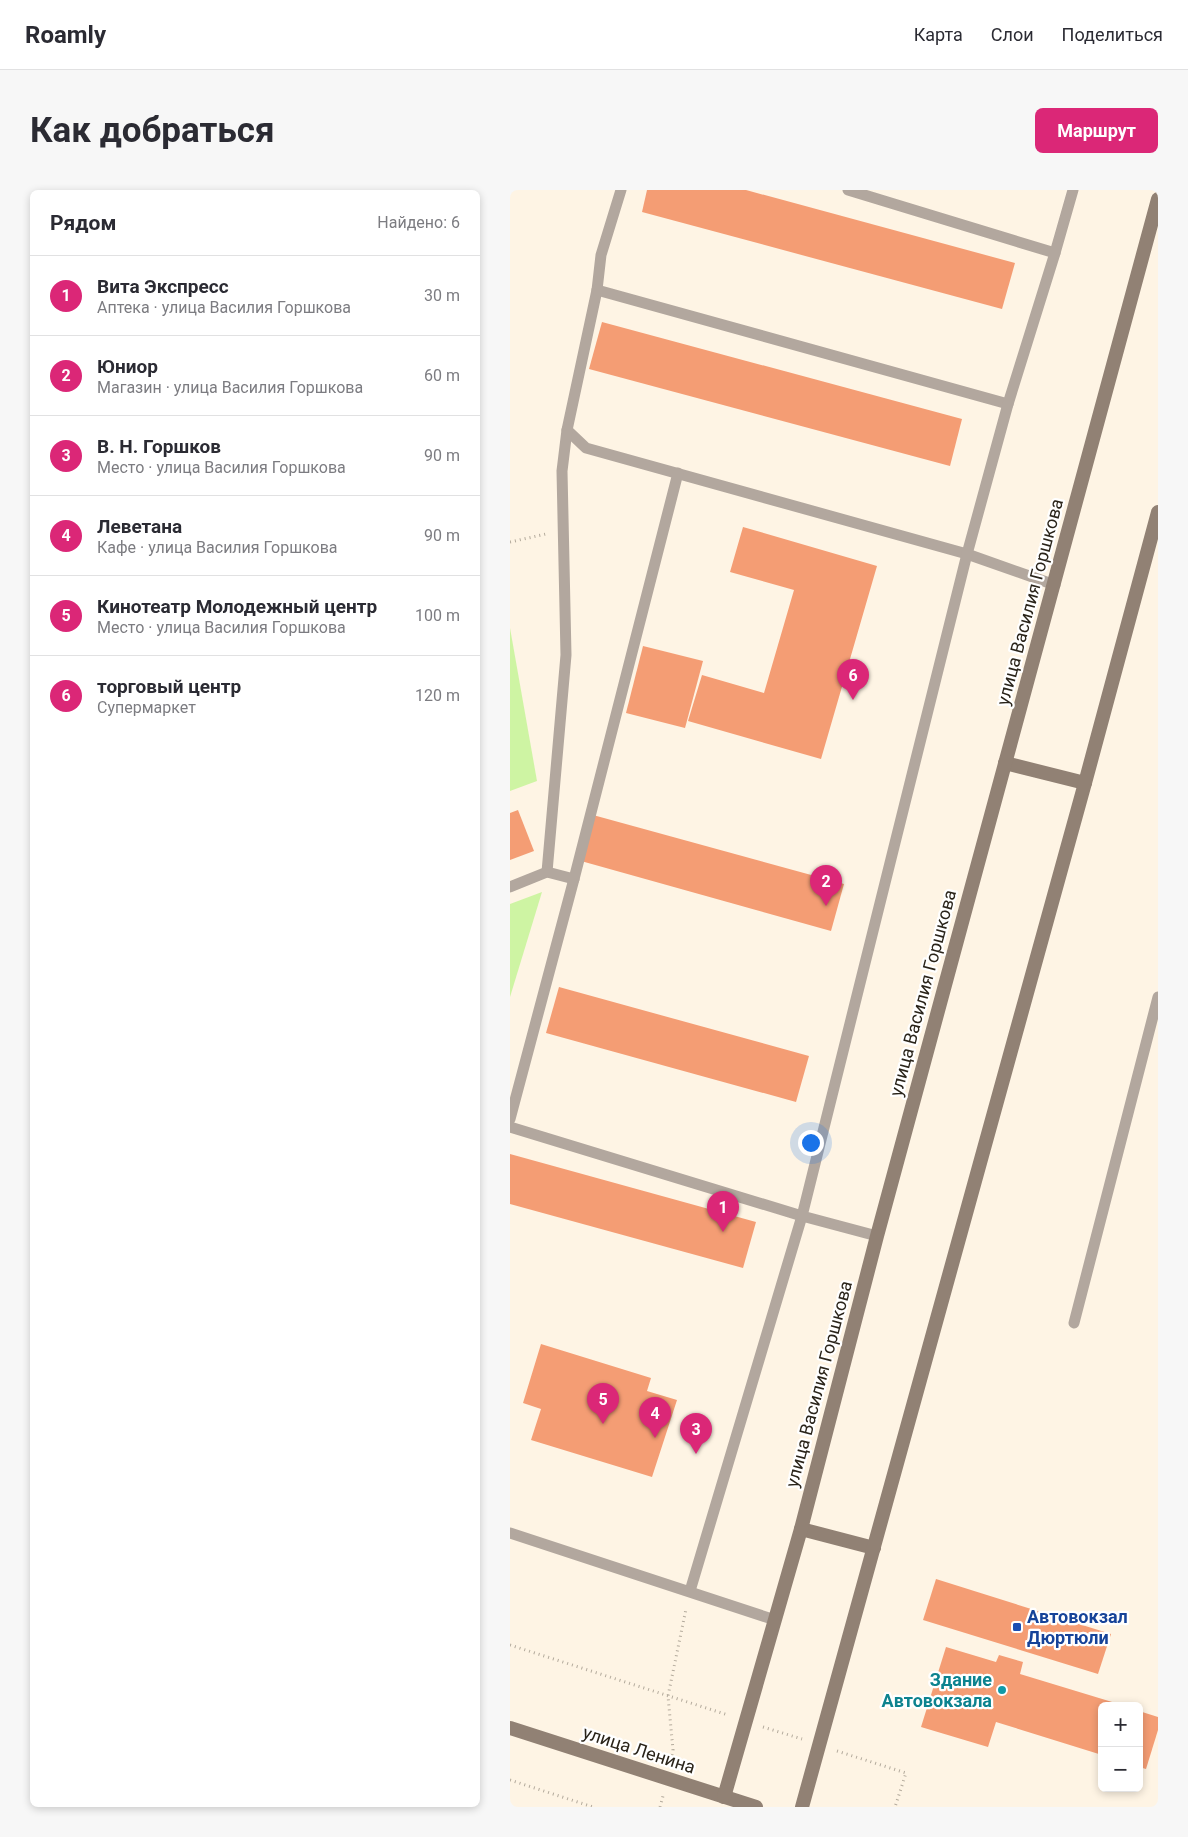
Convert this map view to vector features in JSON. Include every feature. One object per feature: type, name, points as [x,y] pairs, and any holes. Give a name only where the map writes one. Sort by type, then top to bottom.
[{"type":"main road","name":"улица Василия Горшкова","points":[[724,1797],[800,1529],[877,1236],[1055,585],[1158,199]]},
{"type":"main road","points":[[802,1807],[1158,512]]},
{"type":"main road","points":[[1005,763],[1085,783]]},
{"type":"main road","points":[[800,1529],[874,1548]]},
{"type":"main road","name":"улица Ленина","points":[[510,1728],[756,1807]]},
{"type":"lane","points":[[547,872],[566,655],[562,471],[567,430],[597,290],[601,255],[621,190]]},
{"type":"lane","points":[[848,190],[1055,253]]},
{"type":"lane","points":[[690,1591],[802,1216],[967,554],[1008,404],[1073,190]]},
{"type":"lane","points":[[597,290],[1008,404]]},
{"type":"lane","points":[[567,430],[586,448],[967,554],[1055,585]]},
{"type":"lane","points":[[510,1119],[574,880],[678,473]]},
{"type":"lane","points":[[510,887],[547,872],[574,880]]},
{"type":"lane","points":[[1074,1323],[1158,996]]},
{"type":"lane","points":[[510,1127],[802,1216],[877,1236]]},
{"type":"lane","points":[[510,1533],[775,1620]]},
{"type":"path","points":[[510,542],[563,531]]},
{"type":"path","points":[[660,1807],[673,1750],[668,1696],[690,1591]]},
{"type":"path","points":[[510,1645],[906,1773],[895,1807]]},
{"type":"path","points":[[510,1780],[593,1807]]},
{"type":"green space","points":[[510,628],[537,781],[510,791]]},
{"type":"green space","points":[[542,892],[510,997],[510,904]]},
{"type":"building","points":[[647,190],[746,190],[1015,263],[1002,309],[642,212]]},
{"type":"building","points":[[602,322],[962,419],[950,466],[589,369]]},
{"type":"building","points":[[743,527],[877,566],[821,759],[688,721],[702,675],[764,693],[794,590],[730,572]]},
{"type":"building","points":[[643,646],[703,661],[685,728],[626,713]]},
{"type":"building","points":[[518,810],[534,851],[510,860],[510,813]]},
{"type":"building","points":[[593,815],[844,884],[831,931],[581,861]]},
{"type":"building","points":[[559,987],[809,1056],[796,1102],[546,1033]]},
{"type":"building","points":[[510,1154],[756,1222],[743,1268],[510,1204]]},
{"type":"building","points":[[541,1344],[651,1378],[647,1391],[677,1400],[652,1477],[531,1440],[541,1409],[523,1403]]},
{"type":"building","name":"Автовокзал Дюртюли","points":[[936,1579],[1111,1634],[1098,1674],[923,1620]]},
{"type":"building","name":"Здание Автовокзала","points":[[946,1647],[996,1662],[999,1655],[1023,1662],[1020,1674],[1112,1702],[1098,1702],[1098,1754],[996,1722],[988,1747],[921,1727]]},
{"type":"building","points":[[1143,1712],[1158,1717],[1158,1730],[1146,1769],[1143,1768]]},
{"type":"place","name":"торговый центр","points":[[853,700]]},
{"type":"place","name":"Юниор","points":[[826,906]]},
{"type":"place","name":"Вита Экспресс","points":[[723,1232]]},
{"type":"place","name":"Кинотеатр Молодежный центр","points":[[603,1424]]},
{"type":"place","name":"Леветана","points":[[655,1438]]},
{"type":"place","name":"В. Н. Горшков","points":[[696,1454]]},
{"type":"place","name":"Автовокзал Дюртюли","points":[[1017,1627]]},
{"type":"place","name":"Здание Автовокзала","points":[[1002,1690]]}]
